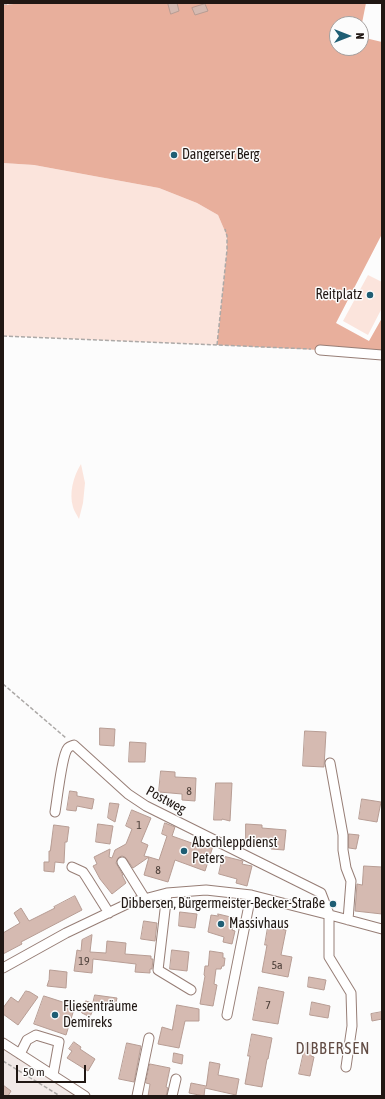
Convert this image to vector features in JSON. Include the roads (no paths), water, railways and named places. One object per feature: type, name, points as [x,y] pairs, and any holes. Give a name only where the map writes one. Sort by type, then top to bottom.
[{"type":"street","points":[[320,350],[382,355]]},
{"type":"street","name":"Postweg","points":[[55,812],[66,752],[68,748],[74,745],[128,794],[146,806],[321,893],[328,914],[329,957],[351,993],[352,1026],[346,1067]]},
{"type":"street","points":[[330,763],[343,835],[345,862],[351,881],[348,920]]},
{"type":"street","points":[[122,862],[145,899]]},
{"type":"street","points":[[72,867],[83,872],[88,878],[109,913]]},
{"type":"street","points":[[3,968],[66,933],[129,903],[168,893],[206,890],[251,895],[328,914],[382,930]]},
{"type":"street","points":[[168,893],[158,970],[191,990]]},
{"type":"street","points":[[227,1015],[251,895]]},
{"type":"street","points":[[20,1054],[27,1040],[36,1035],[59,1042],[53,1075]]},
{"type":"street","points":[[137,1096],[148,1038]]},
{"type":"street","points":[[3,1043],[84,1096]]},
{"type":"street","points":[[172,1096],[176,1079]]},
{"type":"place","name":"Dangerser Berg","points":[[174,155]]},
{"type":"place","name":"Reitplatz","points":[[370,295]]},
{"type":"place","name":"Abschleppdienst Peters","points":[[184,851]]},
{"type":"place","name":"Dibbersen, Bürgermeister-Becker-Straße","points":[[333,904]]},
{"type":"place","name":"Massivhaus","points":[[221,924]]},
{"type":"place","name":"Fliesenträume Demireks","points":[[55,1015]]},
{"type":"district","name":"DIBBERSEN","points":[[333,1049]]}]
